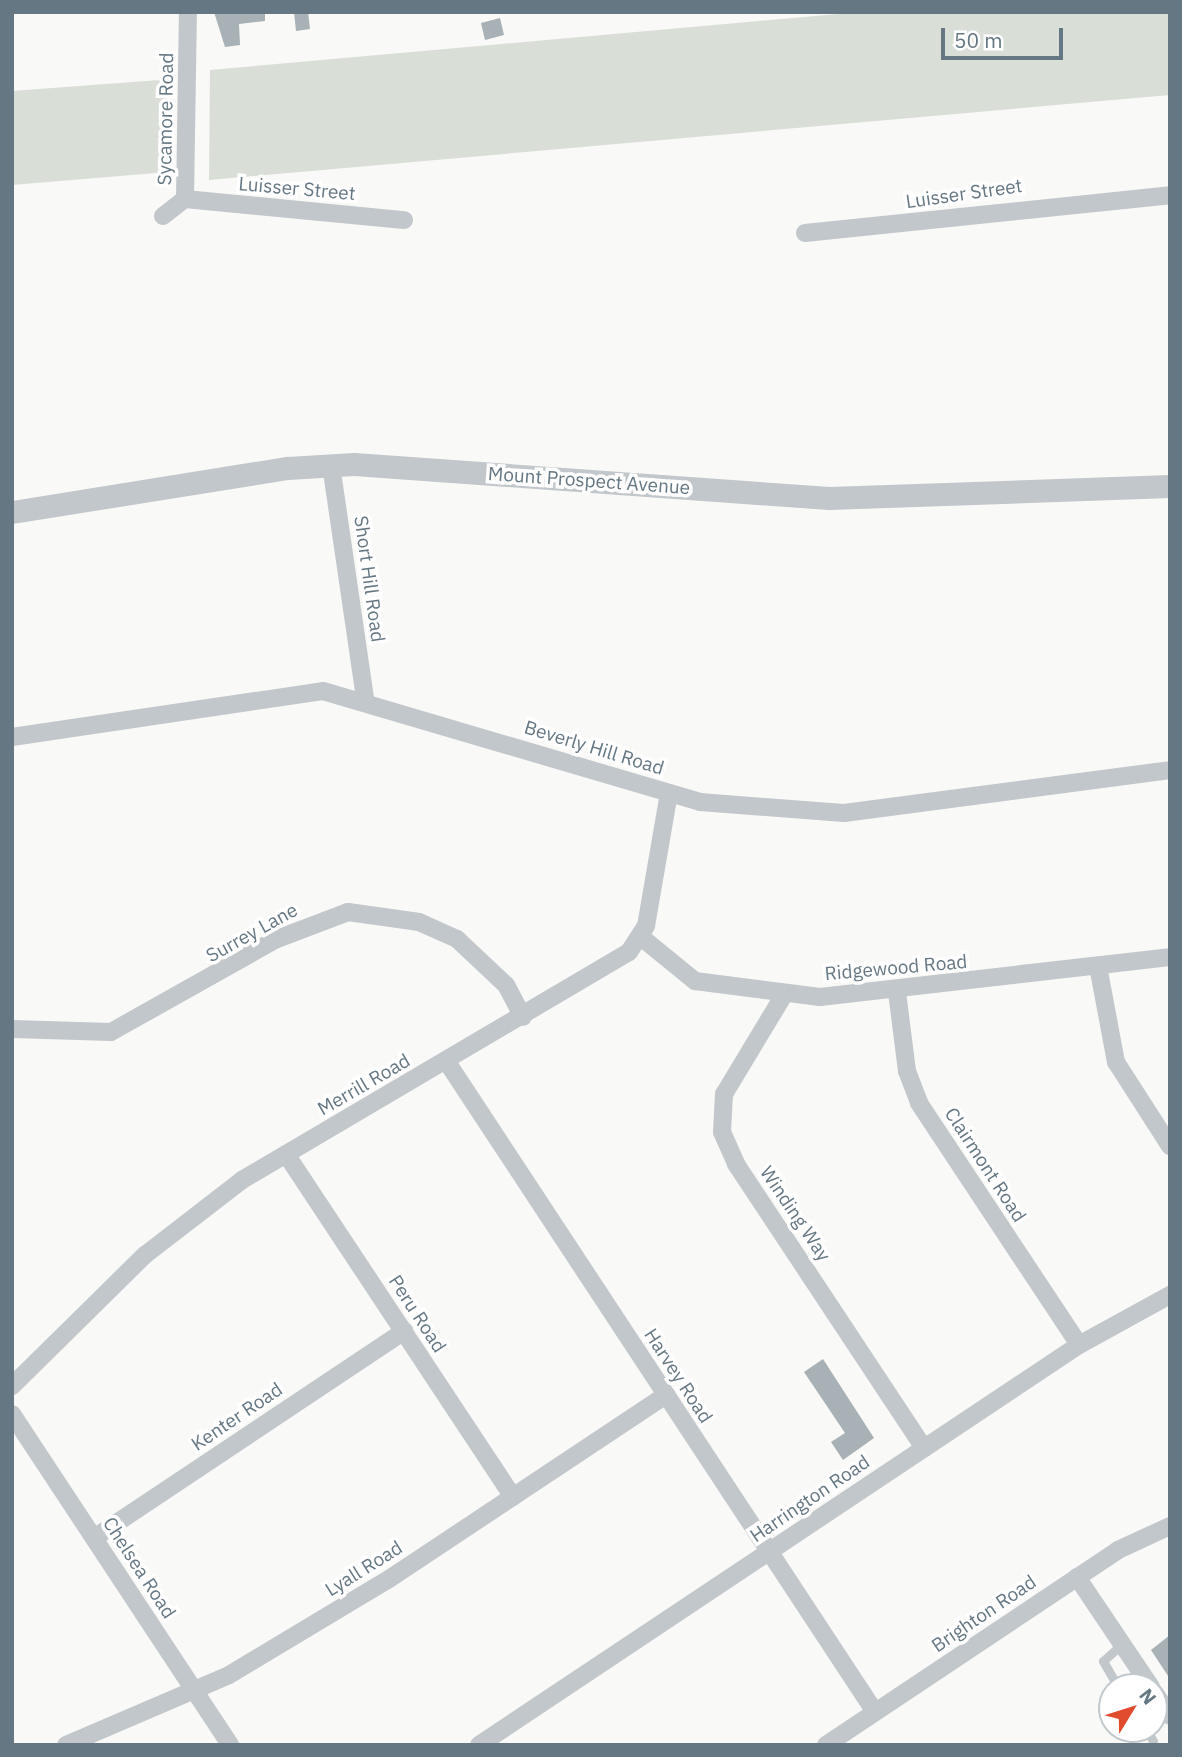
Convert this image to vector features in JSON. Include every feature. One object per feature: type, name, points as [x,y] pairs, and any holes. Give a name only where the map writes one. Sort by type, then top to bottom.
[{"type":"street","name":"Sycamore Road","points":[[163,216],[185,199],[188,12]]},
{"type":"street","name":"Luisser Street","points":[[805,233],[1170,195]]},
{"type":"street","name":"Luisser Street","points":[[185,199],[404,220]]},
{"type":"street","name":"Mount Prospect Avenue","points":[[12,512],[331,465],[829,498],[1170,486]]},
{"type":"street","name":"Short Hill Road","points":[[331,465],[365,699]]},
{"type":"street","name":"Beverly Hill Road","points":[[12,737],[290,694],[339,692],[700,802],[844,813],[1170,770]]},
{"type":"street","points":[[641,937],[669,793]]},
{"type":"street","name":"Surrey Lane","points":[[12,1030],[111,1032],[277,939],[348,912],[407,919],[457,939],[506,985],[523,1017]]},
{"type":"street","name":"Ridgewood Road","points":[[641,937],[695,981],[785,993],[897,992],[1170,957]]},
{"type":"street","name":"Merrill Road","points":[[12,1386],[145,1255],[286,1154],[616,962],[641,937]]},
{"type":"street","points":[[1098,966],[1115,1062],[1170,1146]]},
{"type":"street","name":"Clairmont Road","points":[[897,992],[907,1071],[919,1103],[1079,1345]]},
{"type":"street","name":"Winding Way","points":[[785,993],[724,1094],[722,1132],[736,1164],[924,1448]]},
{"type":"street","name":"Harvey Road","points":[[447,1062],[875,1712]]},
{"type":"street","name":"Peru Road","points":[[286,1154],[513,1497]]},
{"type":"street","name":"Harrington Road","points":[[479,1745],[1079,1345],[1170,1295]]},
{"type":"street","name":"Kenter Road","points":[[94,1538],[404,1331]]},
{"type":"street","name":"Lyall Road","points":[[66,1745],[194,1691],[389,1579],[666,1395]]},
{"type":"street","name":"Chelsea Road","points":[[12,1414],[230,1745]]},
{"type":"street","name":"Brighton Road","points":[[826,1745],[1077,1577],[1170,1525]]},
{"type":"street","points":[[1077,1577],[1142,1673]]},
{"type":"lane","points":[[1110,1673],[1103,1661],[1122,1644]]},
{"type":"shaded area","points":[[860,12],[1170,12],[1170,95],[209,180],[210,70]]},
{"type":"shaded area","points":[[173,79],[168,172],[12,185],[12,91]]},
{"type":"building","points":[[214,12],[265,12],[265,21],[239,24],[240,45],[225,47]]},
{"type":"building","points":[[294,12],[308,12],[310,29],[296,31]]},
{"type":"building","points":[[500,18],[504,35],[485,40],[481,23]]},
{"type":"building","points":[[823,1359],[874,1438],[843,1460],[831,1442],[845,1433],[804,1372]]},
{"type":"building","points":[[1170,1635],[1170,1679],[1168,1673],[1151,1650]]}]
